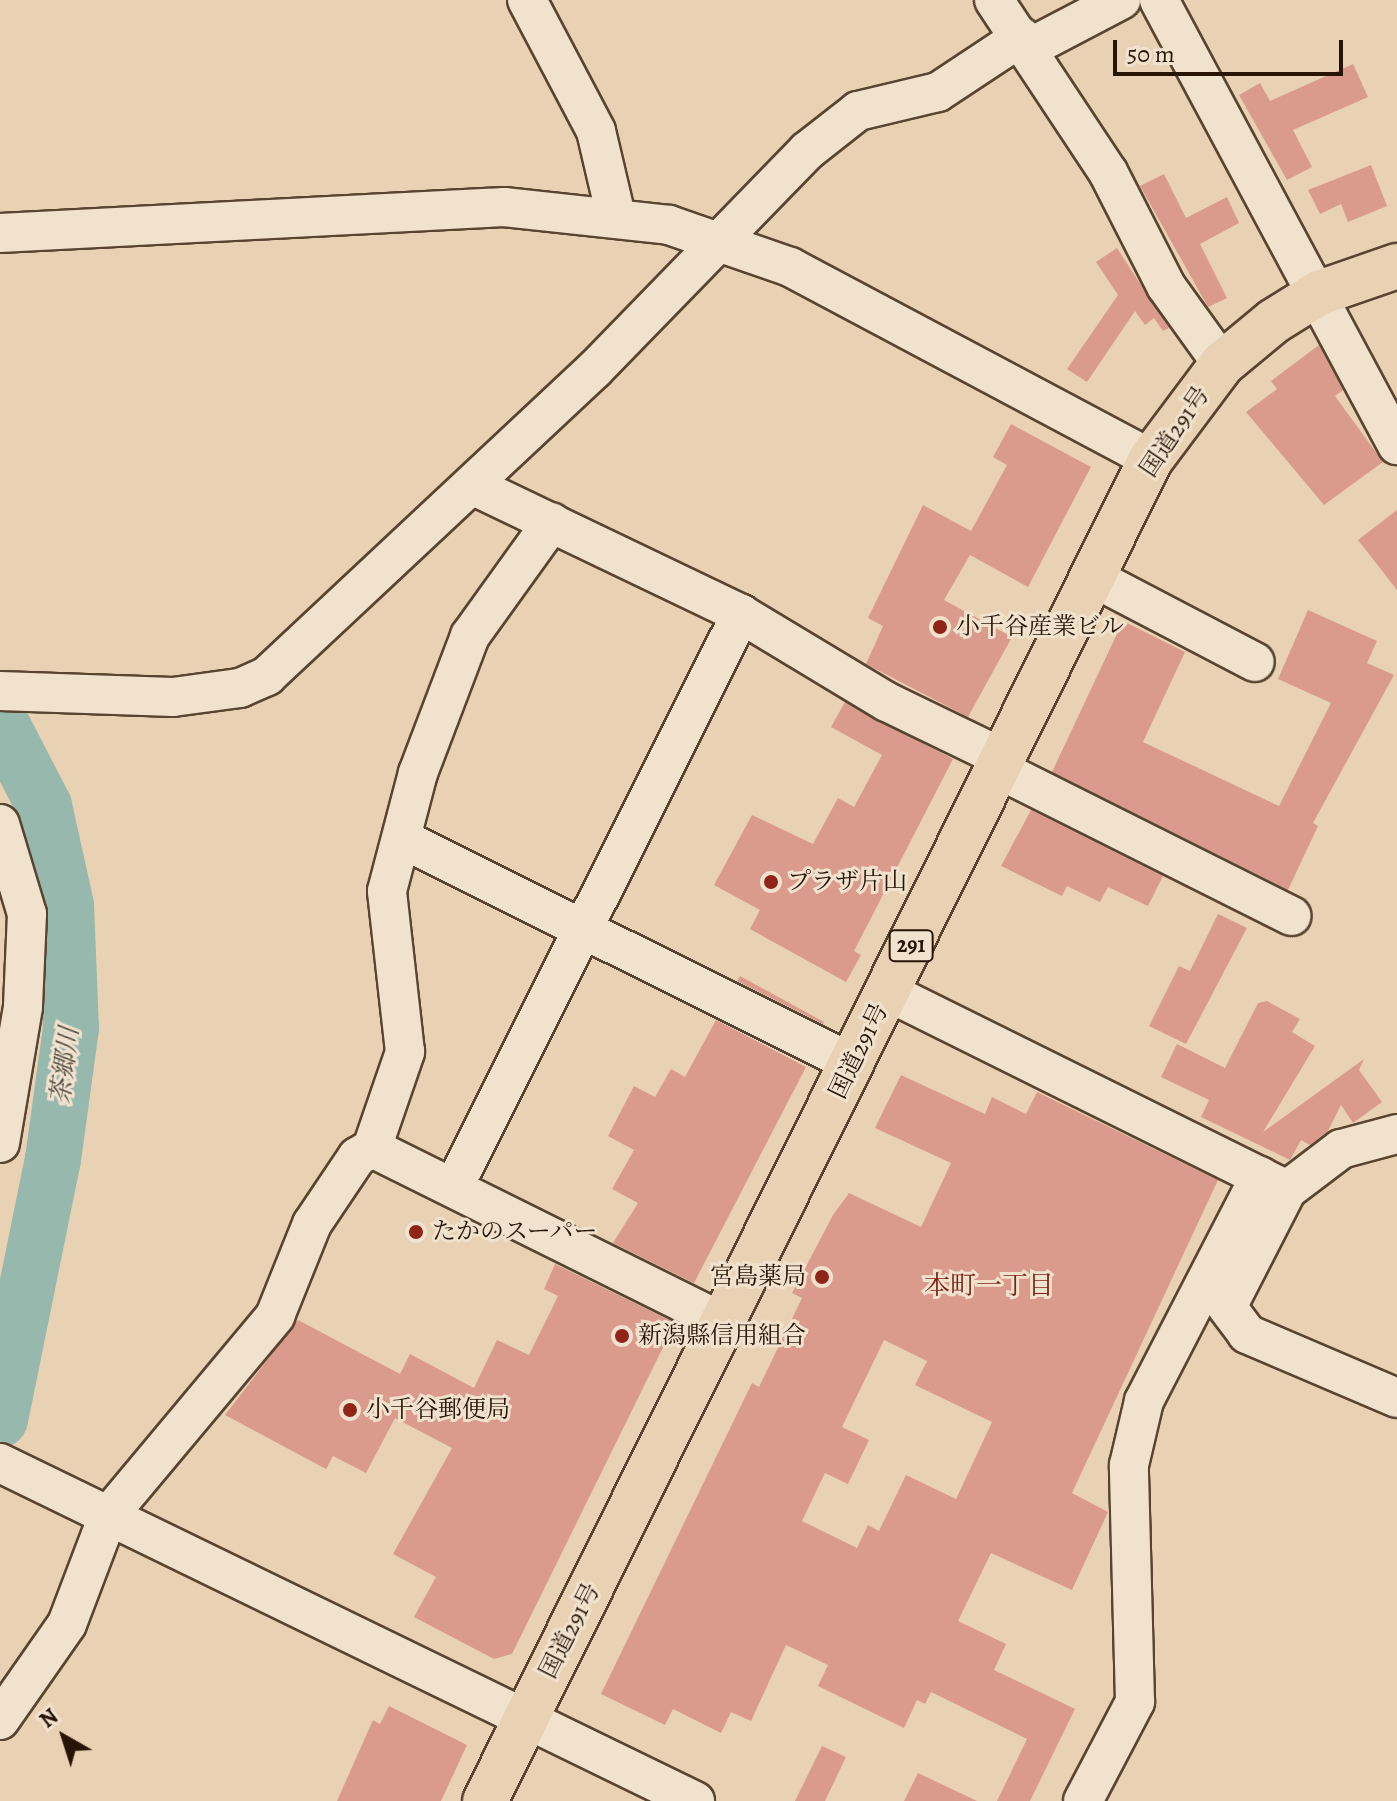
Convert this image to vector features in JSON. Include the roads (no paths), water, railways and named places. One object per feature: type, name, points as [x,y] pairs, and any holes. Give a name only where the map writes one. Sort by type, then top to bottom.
[{"type":"highway","name":"国道291号","points":[[485,1801],[1096,579],[1151,459],[1222,364],[1319,293],[1397,266]]},
{"type":"street","points":[[527,0],[596,131],[616,216]]},
{"type":"street","points":[[994,0],[1025,42],[1108,172],[1166,286],[1222,364]]},
{"type":"street","points":[[6,690],[173,697],[240,688],[267,676],[474,486],[726,240],[807,151],[858,111],[938,92],[1025,42],[1121,0]]},
{"type":"street","points":[[1159,0],[1319,293],[1397,445]]},
{"type":"street","points":[[0,233],[504,207],[616,216],[726,240],[950,347],[1151,459]]},
{"type":"street","points":[[474,486],[741,614],[887,702],[1291,916]]},
{"type":"street","points":[[0,1720],[67,1624],[108,1516],[275,1316],[312,1224],[357,1157],[372,1148],[405,1052],[387,891],[442,694],[470,636],[552,522]]},
{"type":"street","points":[[1096,579],[1255,662]]},
{"type":"street","points":[[454,1186],[741,614]]},
{"type":"street","points":[[0,824],[27,914],[23,1007],[0,1143]]},
{"type":"street","points":[[402,839],[854,1064]]},
{"type":"street","points":[[888,992],[1274,1183]]},
{"type":"street","points":[[1083,1801],[1135,1702],[1129,1465],[1144,1401],[1274,1183],[1341,1149],[1397,1134]]},
{"type":"street","points":[[372,1148],[454,1186],[724,1323]]},
{"type":"street","points":[[1274,1183],[1227,1307],[1234,1322],[1247,1334],[1397,1398]]},
{"type":"street","points":[[12,1469],[695,1801]]},
{"type":"waterway","name":"茶郷川","points":[[0,721],[44,806],[66,905],[71,1028],[53,1159],[0,1420]]},
{"type":"place","name":"小千谷産業ビル","points":[[940,627]]},
{"type":"place","name":"プラザ片山","points":[[771,882]]},
{"type":"place","name":"たかのスーパー","points":[[416,1232]]},
{"type":"place","name":"宮島薬局","points":[[822,1277]]},
{"type":"place","name":"新潟縣信用組合","points":[[622,1336]]},
{"type":"place","name":"小千谷郵便局","points":[[350,1410]]},
{"type":"district","name":"本町一丁目","points":[[989,1286]]}]
